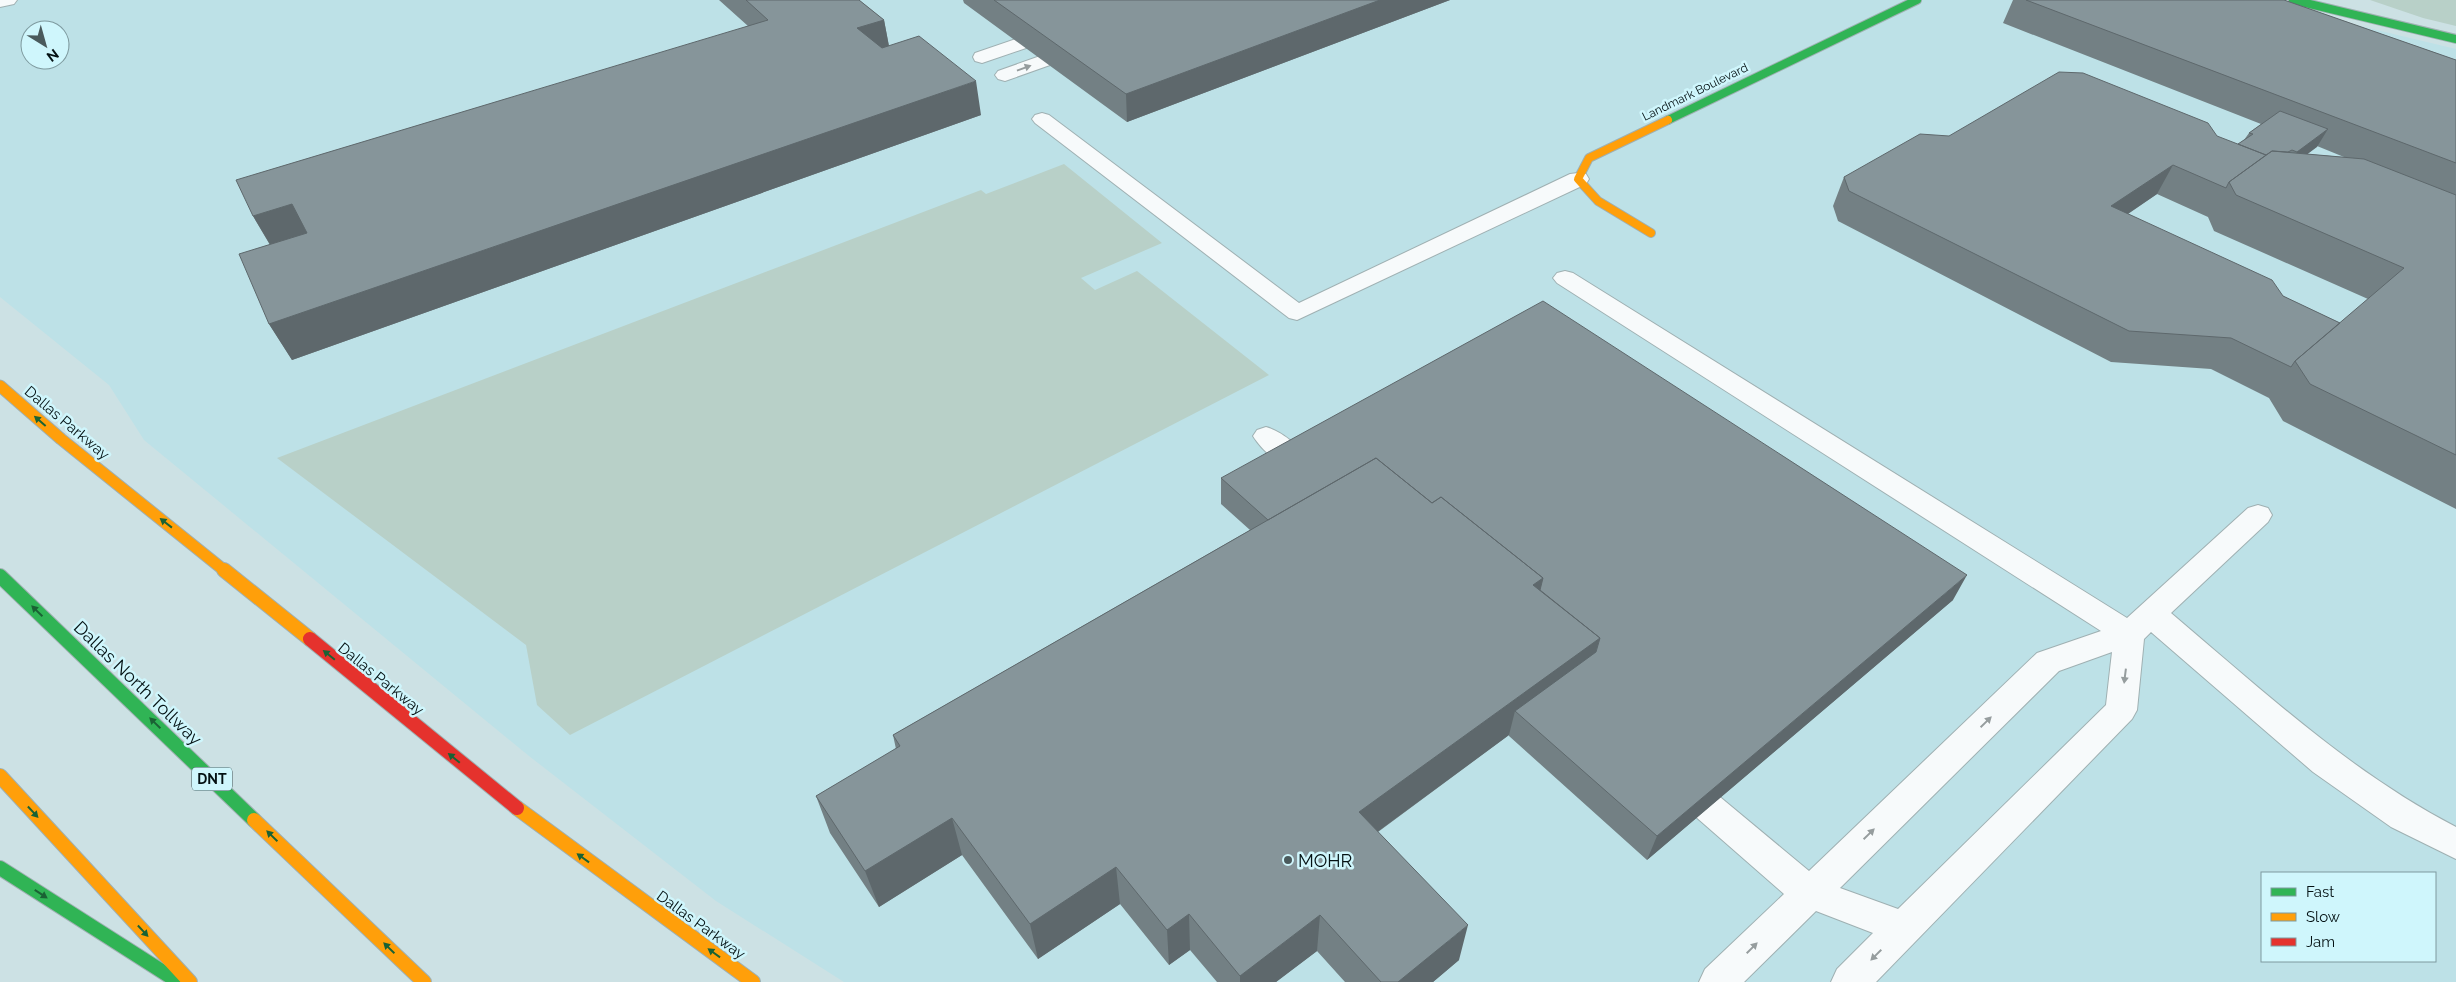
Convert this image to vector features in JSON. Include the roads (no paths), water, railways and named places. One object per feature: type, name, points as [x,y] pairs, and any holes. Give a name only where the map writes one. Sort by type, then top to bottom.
[{"type":"main road","name":"Landmark Boulevard","points":[[1578,179],[1589,158],[1916,0]]},
{"type":"main road","points":[[2293,0],[2456,39]]},
{"type":"main road","points":[[1578,179],[1598,201],[1651,233]]},
{"type":"main road","name":"Dallas Parkway","points":[[0,386],[62,439],[212,559],[486,784],[550,834],[753,982]]},
{"type":"main road","name":"Dallas North Tollway","points":[[0,576],[424,982]]},
{"type":"main road","points":[[0,776],[190,982]]},
{"type":"main road","points":[[0,868],[179,982]]},
{"type":"lane","points":[[0,2],[8,0]]},
{"type":"lane","points":[[982,57],[1020,44]]},
{"type":"lane","points":[[1005,75],[1043,61]]},
{"type":"lane","points":[[1042,119],[1297,313],[1578,179]]},
{"type":"lane","points":[[1564,278],[2140,624],[2325,762],[2403,816],[2456,844]]},
{"type":"lane","points":[[1266,436],[1296,461]]},
{"type":"lane","points":[[1718,982],[1808,892],[2048,662],[2140,624],[2258,515]]},
{"type":"lane","points":[[1850,982],[2121,710],[2140,624]]},
{"type":"lane","points":[[1708,808],[1808,892],[1903,928]]},
{"type":"place","name":"MOHR","points":[[1288,860]]}]
